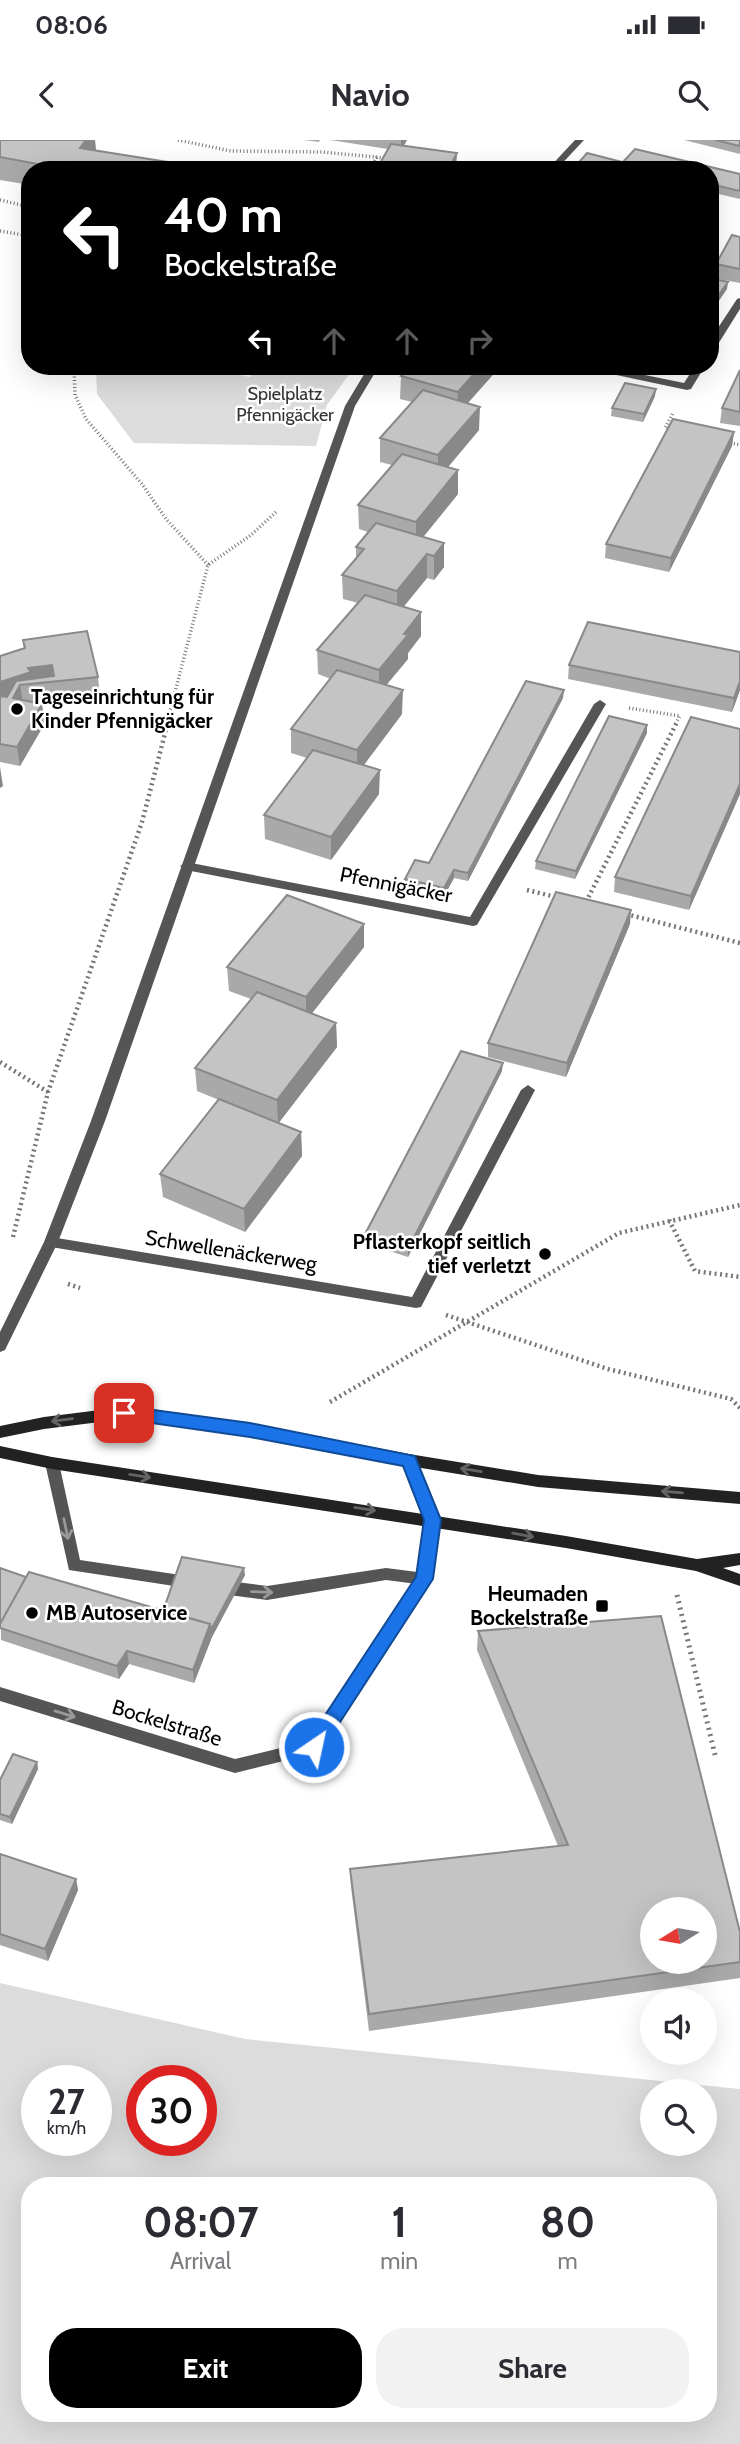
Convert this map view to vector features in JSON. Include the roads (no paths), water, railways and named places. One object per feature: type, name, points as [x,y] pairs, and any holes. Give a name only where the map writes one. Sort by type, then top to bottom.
[{"type":"main road","points":[[0,1432],[44,1423],[124,1413],[250,1430],[538,1481],[740,1498]]},
{"type":"main road","points":[[0,1452],[696,1564],[740,1580]]},
{"type":"main road","points":[[696,1564],[740,1559]]},
{"type":"street","points":[[560,161],[580,140]]},
{"type":"street","points":[[719,335],[740,301]]},
{"type":"street","points":[[0,1346],[51,1242],[98,1121],[350,406],[369,375]]},
{"type":"street","points":[[631,375],[687,387],[694,375]]},
{"type":"street","name":"Pfennigäcker","points":[[186,866],[473,922],[600,704]]},
{"type":"street","name":"Schwellenäckerweg","points":[[51,1242],[416,1303],[528,1090]]},
{"type":"street","name":"Bockelstraße","points":[[0,1694],[235,1766],[314,1747],[425,1579],[433,1520],[409,1460]]},
{"type":"street","points":[[52,1462],[74,1565],[267,1594],[386,1574],[425,1579]]},
{"type":"place","name":"Tageseinrichtung für Kinder Pfennigäcker","points":[[17,709]]},
{"type":"place","name":"Pflasterkopf seitlich tief verletzt","points":[[545,1254]]},
{"type":"place","name":"Heumaden Bockelstraße","points":[[602,1606]]},
{"type":"place","name":"MB Autoservice","points":[[32,1613]]},
{"type":"park label","name":"Spielplatz Pfennigäcker","points":[[285,404]]}]
